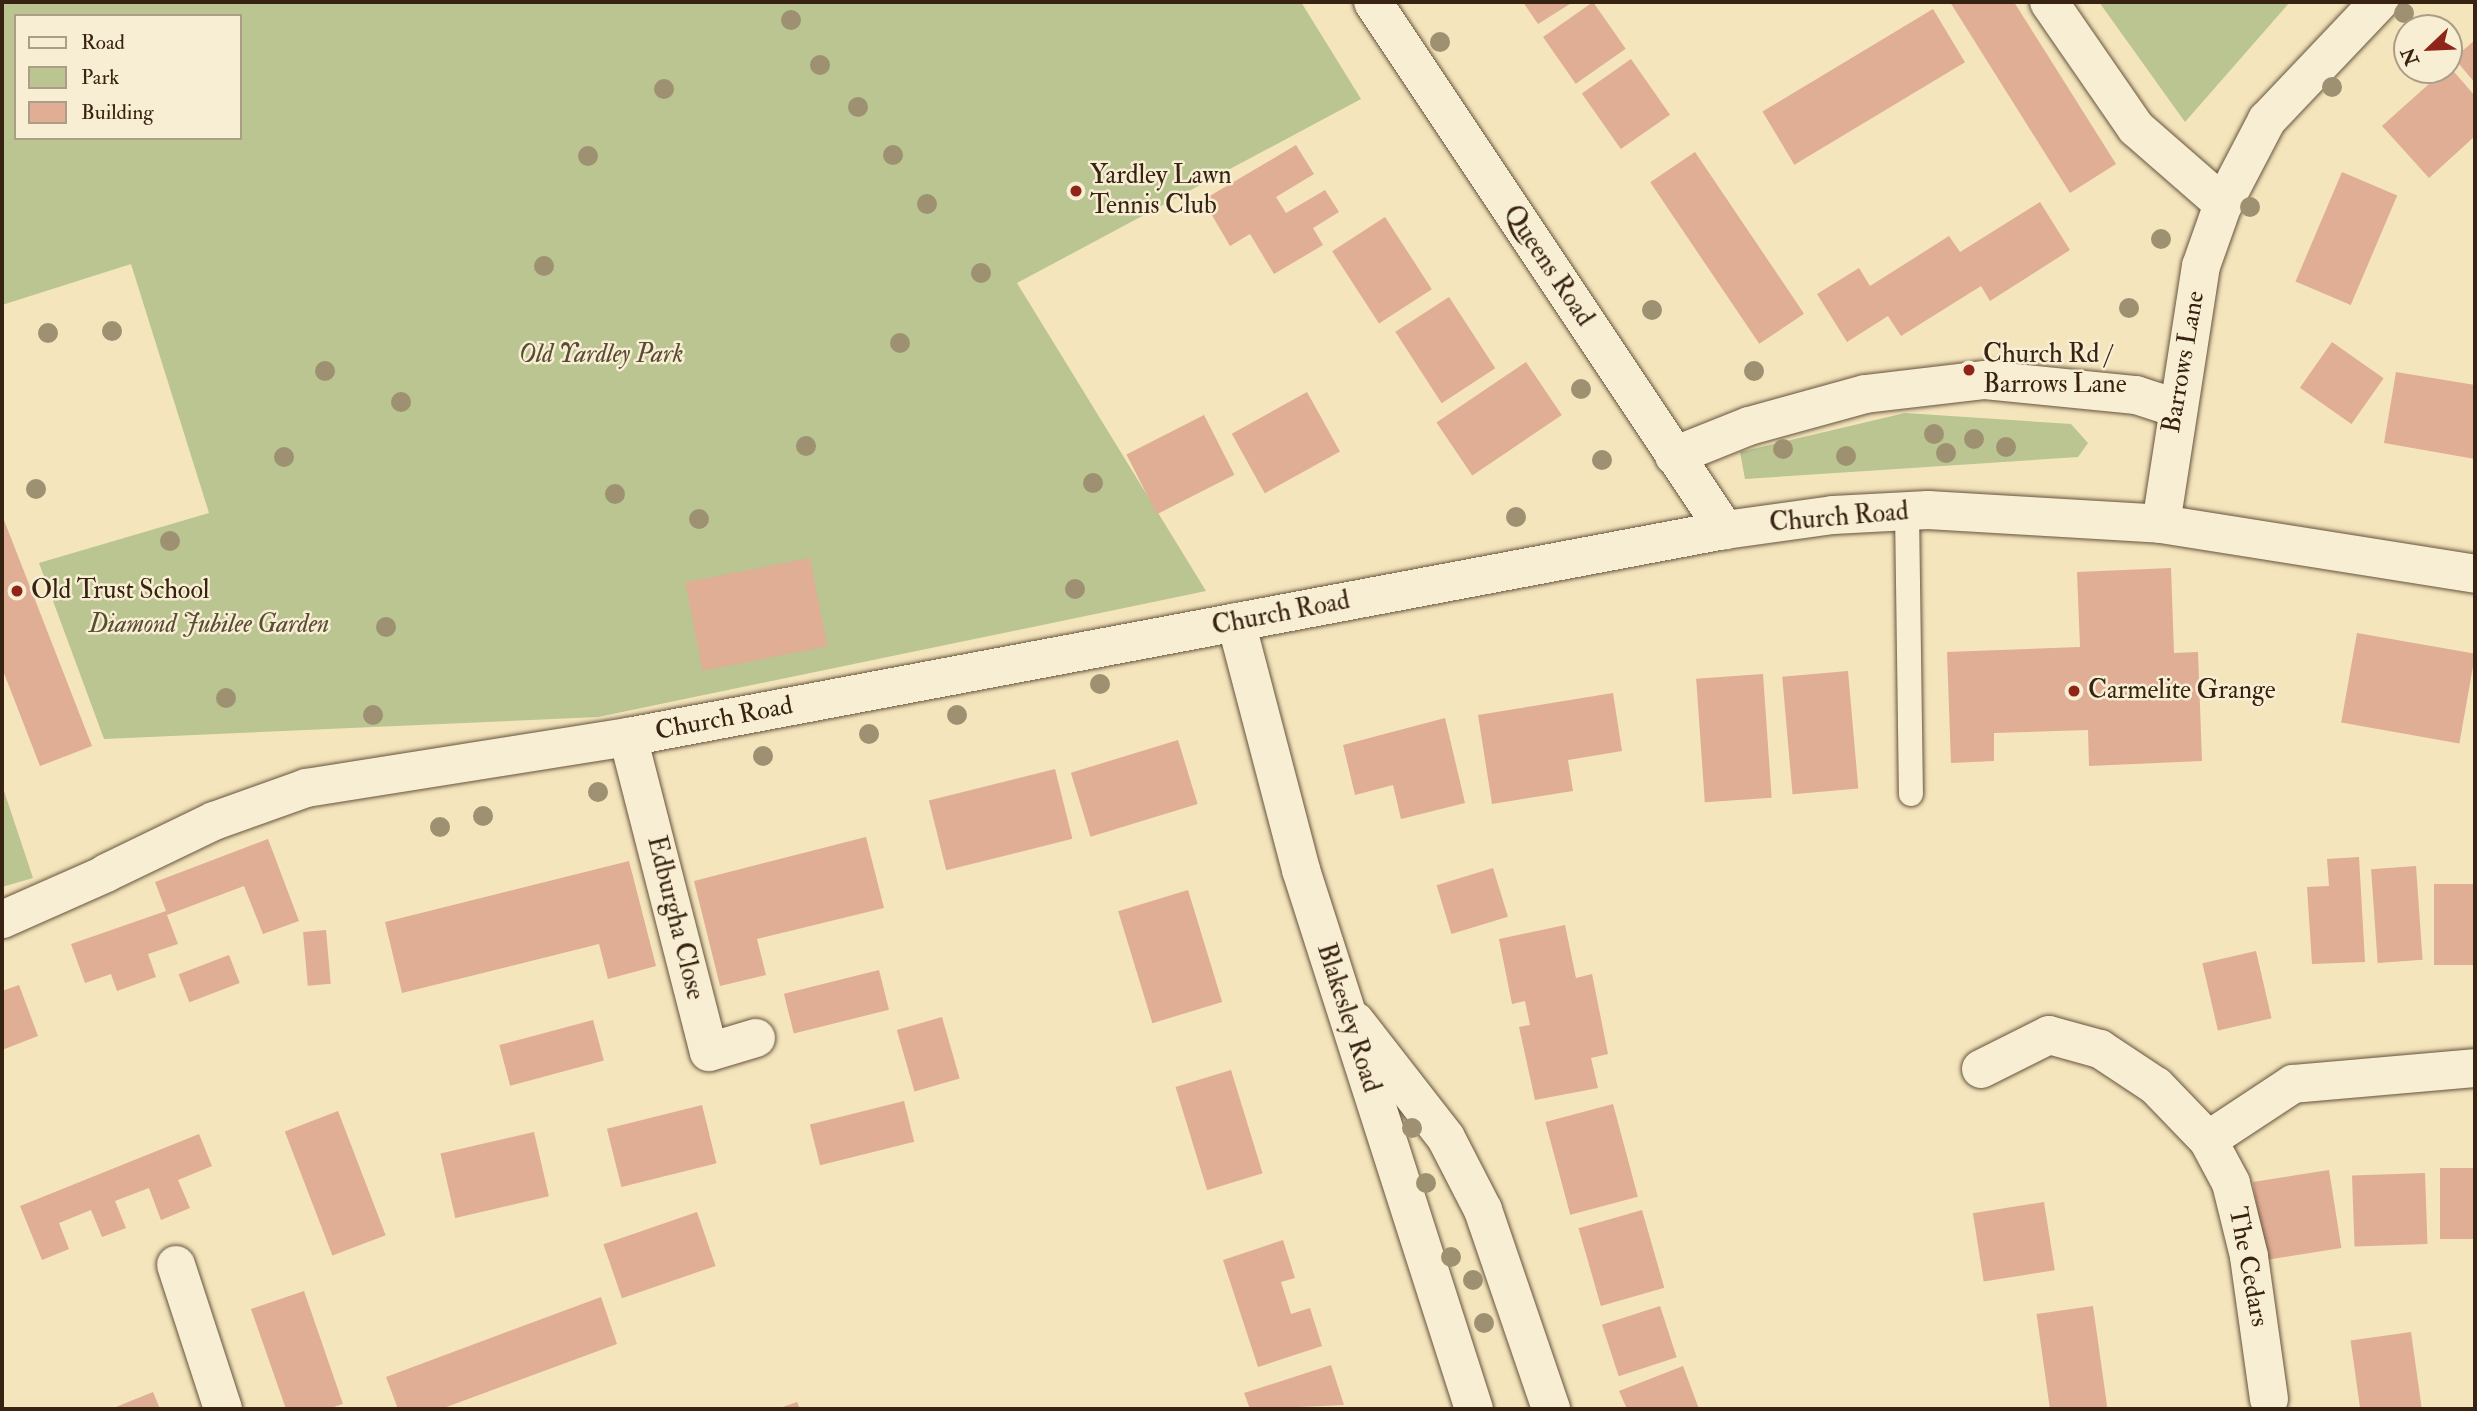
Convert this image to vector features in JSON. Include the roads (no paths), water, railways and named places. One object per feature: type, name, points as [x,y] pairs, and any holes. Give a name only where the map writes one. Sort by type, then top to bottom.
[{"type":"street","name":"Queens Road","points":[[1373,2],[1725,530]]},
{"type":"street","points":[[2049,2],[2136,128],[2223,204]]},
{"type":"street","name":"Barrows Lane","points":[[2161,524],[2174,407],[2201,266],[2223,204],[2267,120],[2379,2]]},
{"type":"street","points":[[1674,456],[1749,426],[1865,394],[1985,380],[2136,395],[2174,407]]},
{"type":"street","name":"Church Road","points":[[106,873],[214,821],[306,788],[628,737],[1725,530],[1907,511],[2161,524],[2475,574]]},
{"type":"street","name":"Blakesley Road","points":[[1236,622],[1344,1009],[1474,1409]]},
{"type":"street","name":"Edburgha Close","points":[[628,737],[709,1052],[756,1038]]},
{"type":"street","points":[[2,919],[106,873]]},
{"type":"street","points":[[1344,1009],[1446,1138],[1483,1210],[1550,1409]]},
{"type":"street","name":"The Cedars","points":[[1981,1069],[2049,1035],[2100,1049],[2156,1086],[2208,1140],[2231,1183],[2249,1256],[2269,1399]]},
{"type":"street","points":[[2208,1140],[2260,1100],[2293,1084],[2475,1068]]},
{"type":"street","points":[[176,1265],[223,1409]]},
{"type":"lane","points":[[1907,511],[1911,794]]},
{"type":"place","name":"Yardley Lawn Tennis Club","points":[[1076,191]]},
{"type":"place","name":"Church Rd / Barrows Lane","points":[[1969,370]]},
{"type":"place","name":"Old Trust School","points":[[17,591]]},
{"type":"place","name":"Carmelite Grange","points":[[2074,691]]},
{"type":"park label","name":"Old Yardley Park","points":[[601,355]]},
{"type":"park label","name":"Diamond Jubilee Garden","points":[[209,625]]}]
